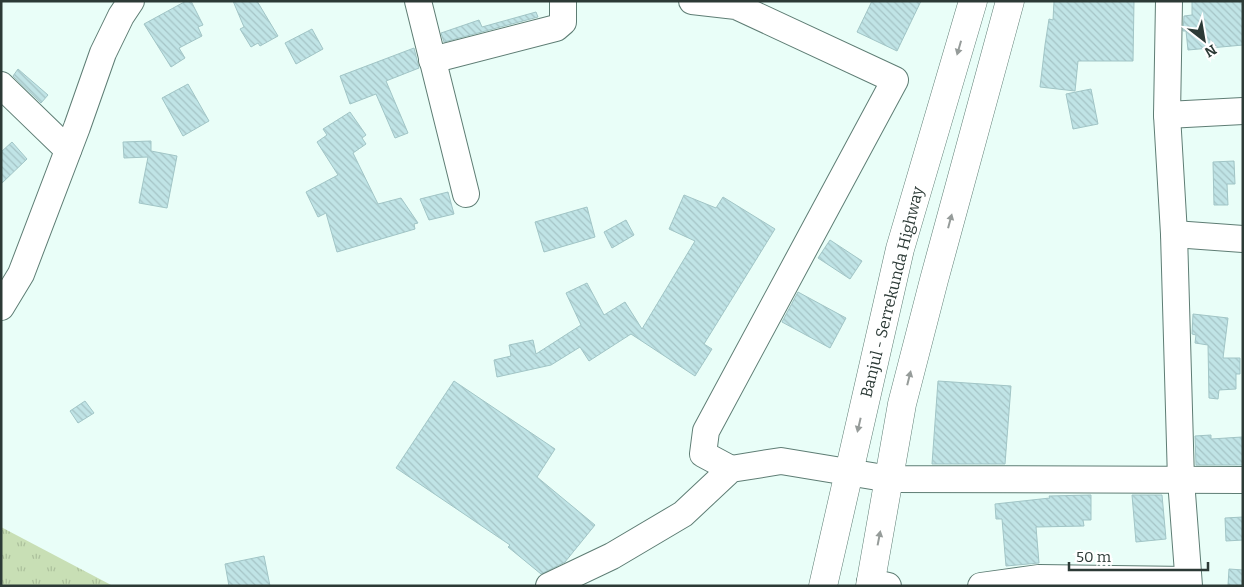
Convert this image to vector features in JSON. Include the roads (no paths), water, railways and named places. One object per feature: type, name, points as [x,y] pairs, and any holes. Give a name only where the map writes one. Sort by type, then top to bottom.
[{"type":"highway","name":"Banjul - Serrekunda Highway","points":[[823,586],[900,250],[973,1]]},
{"type":"highway","points":[[876,585],[902,404],[1010,1]]},
{"type":"street","points":[[1,307],[11,270],[68,150],[103,53],[121,16],[131,1]]},
{"type":"street","points":[[418,1],[466,194]]},
{"type":"street","points":[[432,60],[556,28],[563,22],[563,1]]},
{"type":"street","points":[[692,1],[736,3],[895,80],[706,430],[703,454],[731,469]]},
{"type":"street","points":[[981,586],[1039,578],[1188,583],[1181,480],[1174,234],[1167,115],[1169,1]]},
{"type":"street","points":[[1,85],[68,150]]},
{"type":"street","points":[[1167,115],[1243,111]]},
{"type":"street","points":[[1174,234],[1243,238]]},
{"type":"street","points":[[549,586],[612,556],[683,514],[731,469],[781,461],[890,479],[1243,480]]}]
